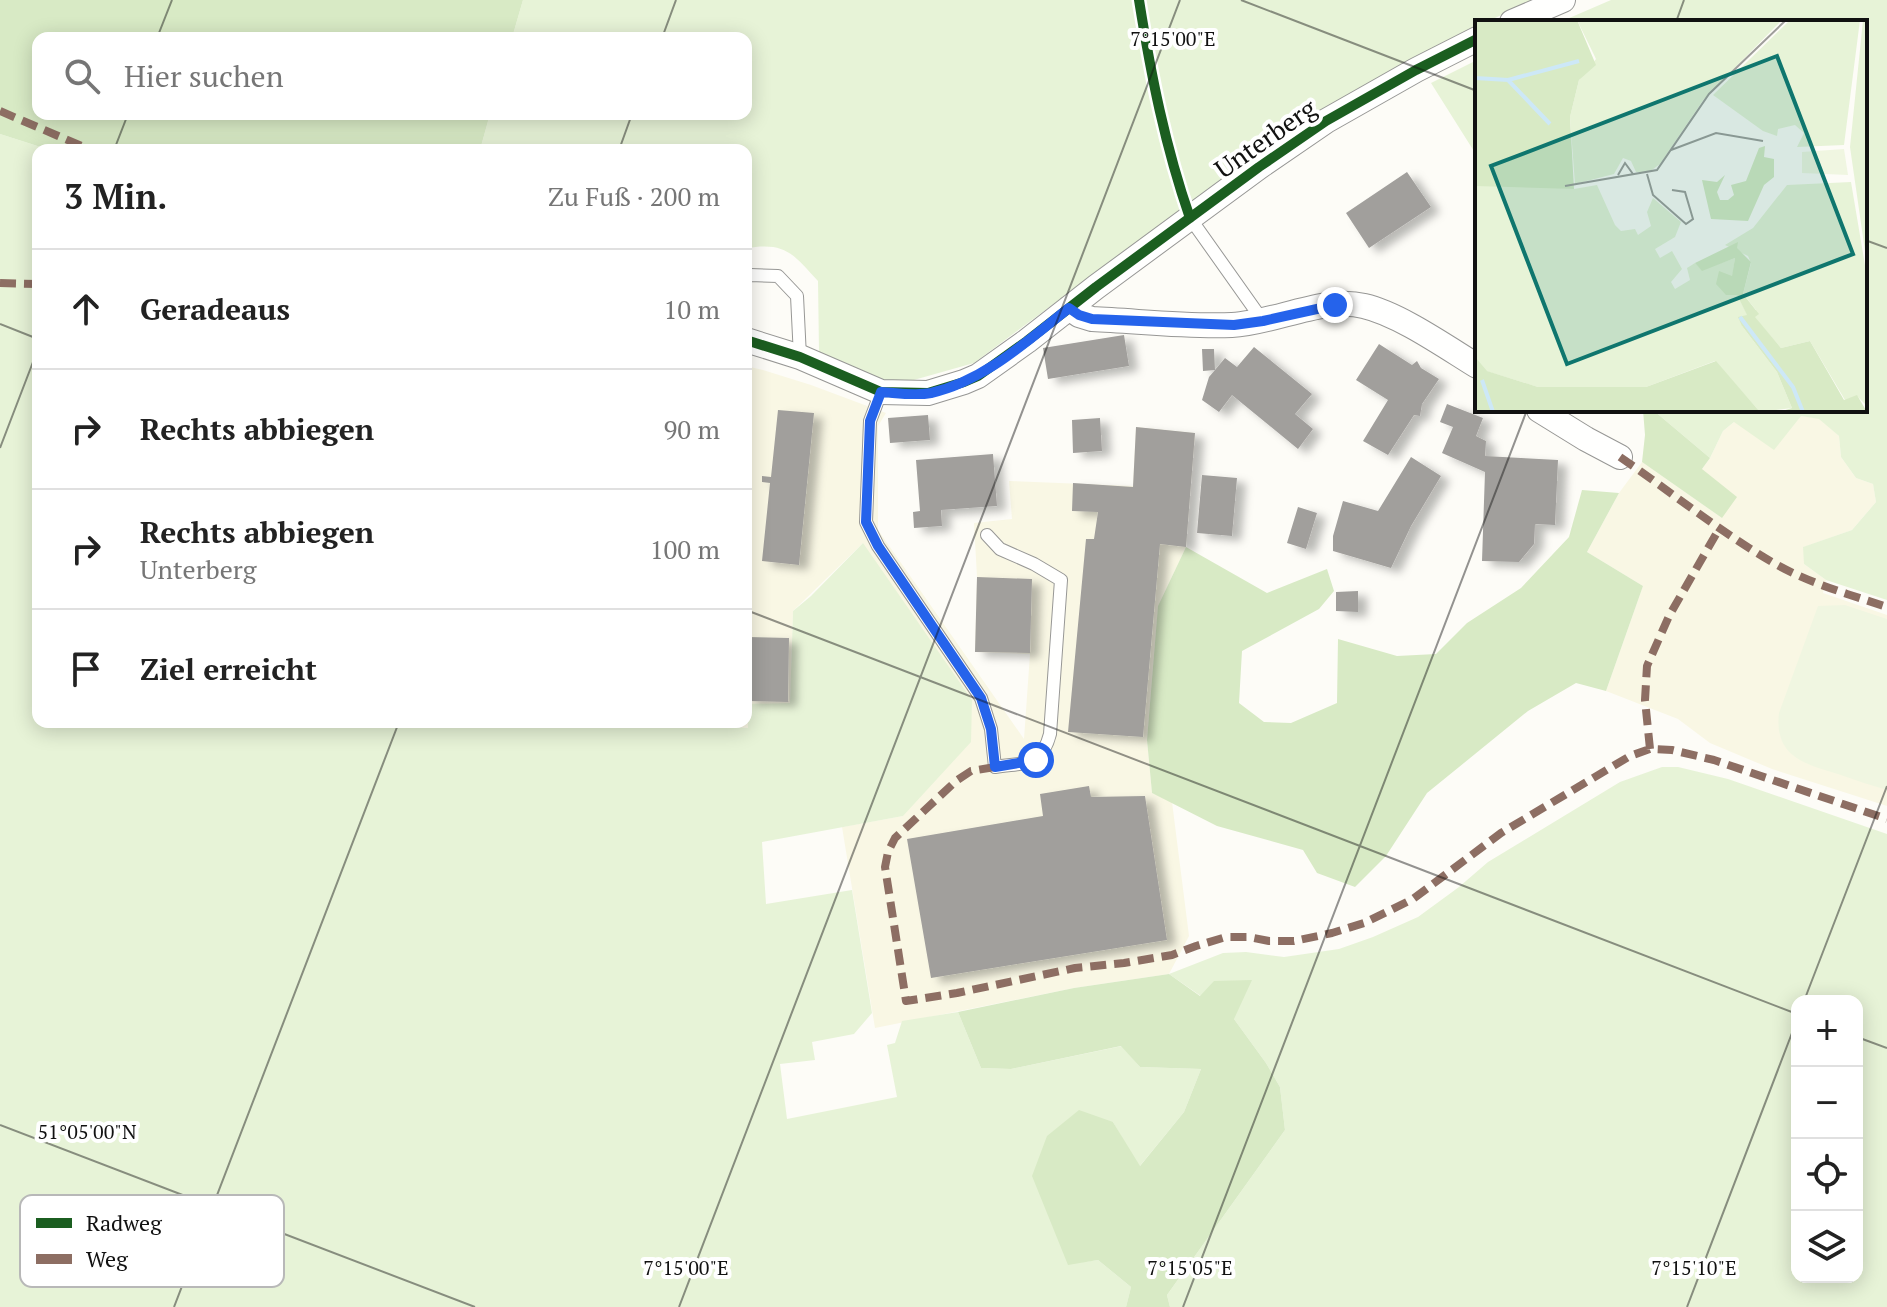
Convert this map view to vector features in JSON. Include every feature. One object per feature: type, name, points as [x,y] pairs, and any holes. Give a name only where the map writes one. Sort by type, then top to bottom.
[{"type":"street","points":[[1516,20],[1563,0]]},
{"type":"street","name":"Unterberg","points":[[881,392],[928,393],[978,376],[1259,167],[1326,121],[1475,40]]},
{"type":"street","points":[[1069,308],[1092,319],[1234,325],[1335,305],[1367,306],[1475,365]]},
{"type":"street","points":[[752,342],[800,357],[881,392]]},
{"type":"street","points":[[1542,412],[1620,457]]},
{"type":"lane","points":[[1190,218],[1263,321]]},
{"type":"lane","points":[[752,275],[778,276],[797,296],[800,357]]},
{"type":"lane","points":[[881,392],[870,421],[866,522],[878,546],[981,698],[991,729],[995,767],[1036,760],[1046,750],[1050,734],[1061,580],[1000,549],[987,535]]},
{"type":"shaded area","points":[[752,367],[886,413],[878,426],[878,530],[1024,739],[1030,654],[975,652],[977,577],[974,523],[1012,519],[1009,481],[1133,486],[1136,427],[1195,433],[1186,547],[1158,606],[1147,740],[1152,793],[1172,802],[1189,936],[1169,974],[1074,988],[875,1028],[842,827],[903,816],[863,543],[793,611],[790,704],[752,726]]},
{"type":"shaded area","points":[[1801,416],[1819,418],[1839,436],[1841,457],[1856,478],[1873,484],[1876,502],[1852,530],[1804,547],[1804,564],[1826,580],[1823,593],[1887,615],[1887,806],[1772,769],[1710,743],[1678,719],[1606,691],[1643,586],[1587,552],[1619,493],[1642,462],[1722,518],[1702,469],[1723,431],[1734,422]]},
{"type":"green space","points":[[0,0],[523,0],[514,32],[32,32],[32,120],[488,120],[482,144],[32,144],[0,134]]},
{"type":"green space","points":[[523,0],[1535,0],[1490,20],[1475,20],[1475,28],[1372,83],[1253,156],[974,363],[896,385],[819,352],[818,281],[801,263],[780,248],[752,248],[752,144],[482,144],[488,120],[752,120],[752,32],[514,32]]},
{"type":"green space","points":[[1611,0],[1887,0],[1887,600],[1826,580],[1804,564],[1803,547],[1852,530],[1876,502],[1873,484],[1856,478],[1841,457],[1839,436],[1819,419],[1801,416],[1774,450],[1734,422],[1723,431],[1710,458],[1655,412],[1867,412],[1867,20],[1565,20]]},
{"type":"green space","points":[[1475,61],[1475,153],[1431,83]]},
{"type":"green space","points":[[0,134],[32,144],[32,728],[752,728],[752,704],[790,703],[793,611],[863,543],[972,700],[971,742],[903,816],[762,842],[766,904],[852,890],[872,1013],[854,1034],[812,1042],[815,1060],[780,1064],[787,1119],[897,1097],[887,1045],[895,1043],[902,1021],[958,1012],[981,1068],[1011,1069],[1122,1046],[1140,1067],[1201,1069],[1184,1112],[1139,1167],[1113,1122],[1068,1264],[1098,1260],[1131,1287],[1126,1307],[0,1307]]},
{"type":"green space","points":[[1643,412],[1655,412],[1710,458],[1702,469],[1737,497],[1722,518],[1642,462]]},
{"type":"green space","points":[[1582,490],[1619,493],[1587,552],[1643,586],[1606,691],[1576,683],[1528,711],[1427,793],[1386,856],[1355,887],[1317,873],[1303,850],[1217,826],[1152,793],[1147,740],[1158,606],[1186,547],[1267,593],[1327,569],[1334,591],[1319,609],[1242,651],[1239,703],[1264,722],[1291,723],[1337,703],[1338,639],[1397,656],[1436,654],[1467,623],[1521,588],[1569,537]]},
{"type":"green space","points":[[1845,605],[1887,619],[1887,790],[1803,762],[1787,749],[1781,739],[1779,713],[1818,606]]},
{"type":"green space","points":[[1662,767],[1678,767],[1728,779],[1887,834],[1887,1307],[1170,1307],[1167,1295],[1285,1130],[1280,1087],[1234,1019],[1169,974],[1223,953],[1246,952],[1284,957],[1339,949],[1418,917],[1488,862],[1620,782]]},
{"type":"green space","points":[[1169,974],[1200,996],[1214,981],[1252,980],[1234,1019],[1280,1087],[1285,1130],[1167,1295],[1170,1307],[1126,1307],[1131,1287],[1098,1260],[1068,1265],[1032,1176],[1047,1136],[1079,1110],[1113,1122],[1140,1166],[1184,1112],[1201,1069],[1140,1067],[1121,1046],[1011,1069],[981,1068],[958,1012],[1074,988]]},
{"type":"building","points":[[1407,172],[1431,207],[1369,248],[1346,213]]},
{"type":"building","points":[[1124,335],[1129,366],[1048,379],[1043,348]]},
{"type":"building","points":[[1379,344],[1412,365],[1417,361],[1421,368],[1439,379],[1422,404],[1420,416],[1414,415],[1388,455],[1363,441],[1388,400],[1356,380]]},
{"type":"building","points":[[1254,347],[1312,394],[1295,414],[1313,429],[1298,449],[1232,395],[1219,412],[1202,400],[1209,377],[1225,358],[1237,367]]},
{"type":"building","points":[[1202,349],[1214,349],[1215,370],[1203,371]]},
{"type":"building","points":[[1447,404],[1483,418],[1476,436],[1486,441],[1485,456],[1558,460],[1555,525],[1535,524],[1534,544],[1519,562],[1482,561],[1485,472],[1442,453],[1453,427],[1440,422]]},
{"type":"building","points":[[778,410],[814,413],[799,565],[762,561],[770,483],[762,482],[762,476],[771,477]]},
{"type":"building","points":[[928,415],[930,440],[890,443],[888,418]]},
{"type":"building","points":[[1100,418],[1102,451],[1073,453],[1072,420]]},
{"type":"building","points":[[1136,427],[1195,433],[1186,547],[1160,544],[1143,737],[1068,732],[1086,539],[1094,539],[1098,512],[1072,511],[1073,483],[1133,487]]},
{"type":"building","points":[[993,454],[997,506],[941,510],[942,526],[914,528],[913,512],[920,511],[916,460]]},
{"type":"building","points":[[1411,457],[1441,476],[1411,526],[1391,568],[1333,551],[1333,536],[1343,501],[1378,511]]},
{"type":"building","points":[[1202,475],[1237,478],[1232,536],[1197,533]]},
{"type":"building","points":[[1298,507],[1317,513],[1306,549],[1287,543]]},
{"type":"building","points":[[977,577],[1032,579],[1030,653],[975,652]]},
{"type":"building","points":[[1358,591],[1358,612],[1336,611],[1336,592]]},
{"type":"building","points":[[752,637],[789,638],[788,702],[752,701]]},
{"type":"building","points":[[1089,786],[1091,797],[1145,796],[1167,940],[931,978],[907,839],[1043,816],[1040,794]]},
{"type":"marked path","points":[[0,111],[77,144]]},
{"type":"marked path","points":[[0,283],[32,284]]},
{"type":"marked path","points":[[1620,457],[1772,562],[1814,582],[1887,607]]},
{"type":"marked path","points":[[1650,749],[1645,700],[1647,666],[1669,616],[1719,529]]},
{"type":"marked path","points":[[995,767],[971,771],[956,781],[895,838],[888,852],[885,867],[906,1001],[1075,968],[1172,955],[1226,937],[1294,941],[1364,923],[1413,899],[1501,833],[1630,756],[1650,749],[1672,750],[1714,760],[1887,819]]},
{"type":"cycle path","points":[[1139,0],[1160,110],[1190,218]]},
{"type":"cycle path","points":[[752,342],[800,357],[881,392],[928,393],[964,382],[978,376],[1027,341],[1259,167],[1326,121],[1475,40]]},
{"type":"route","points":[[1036,760],[995,767],[991,729],[981,698],[878,546],[866,522],[870,421],[881,392],[928,393],[978,376],[1069,308],[1092,319],[1234,325],[1335,305]]}]
